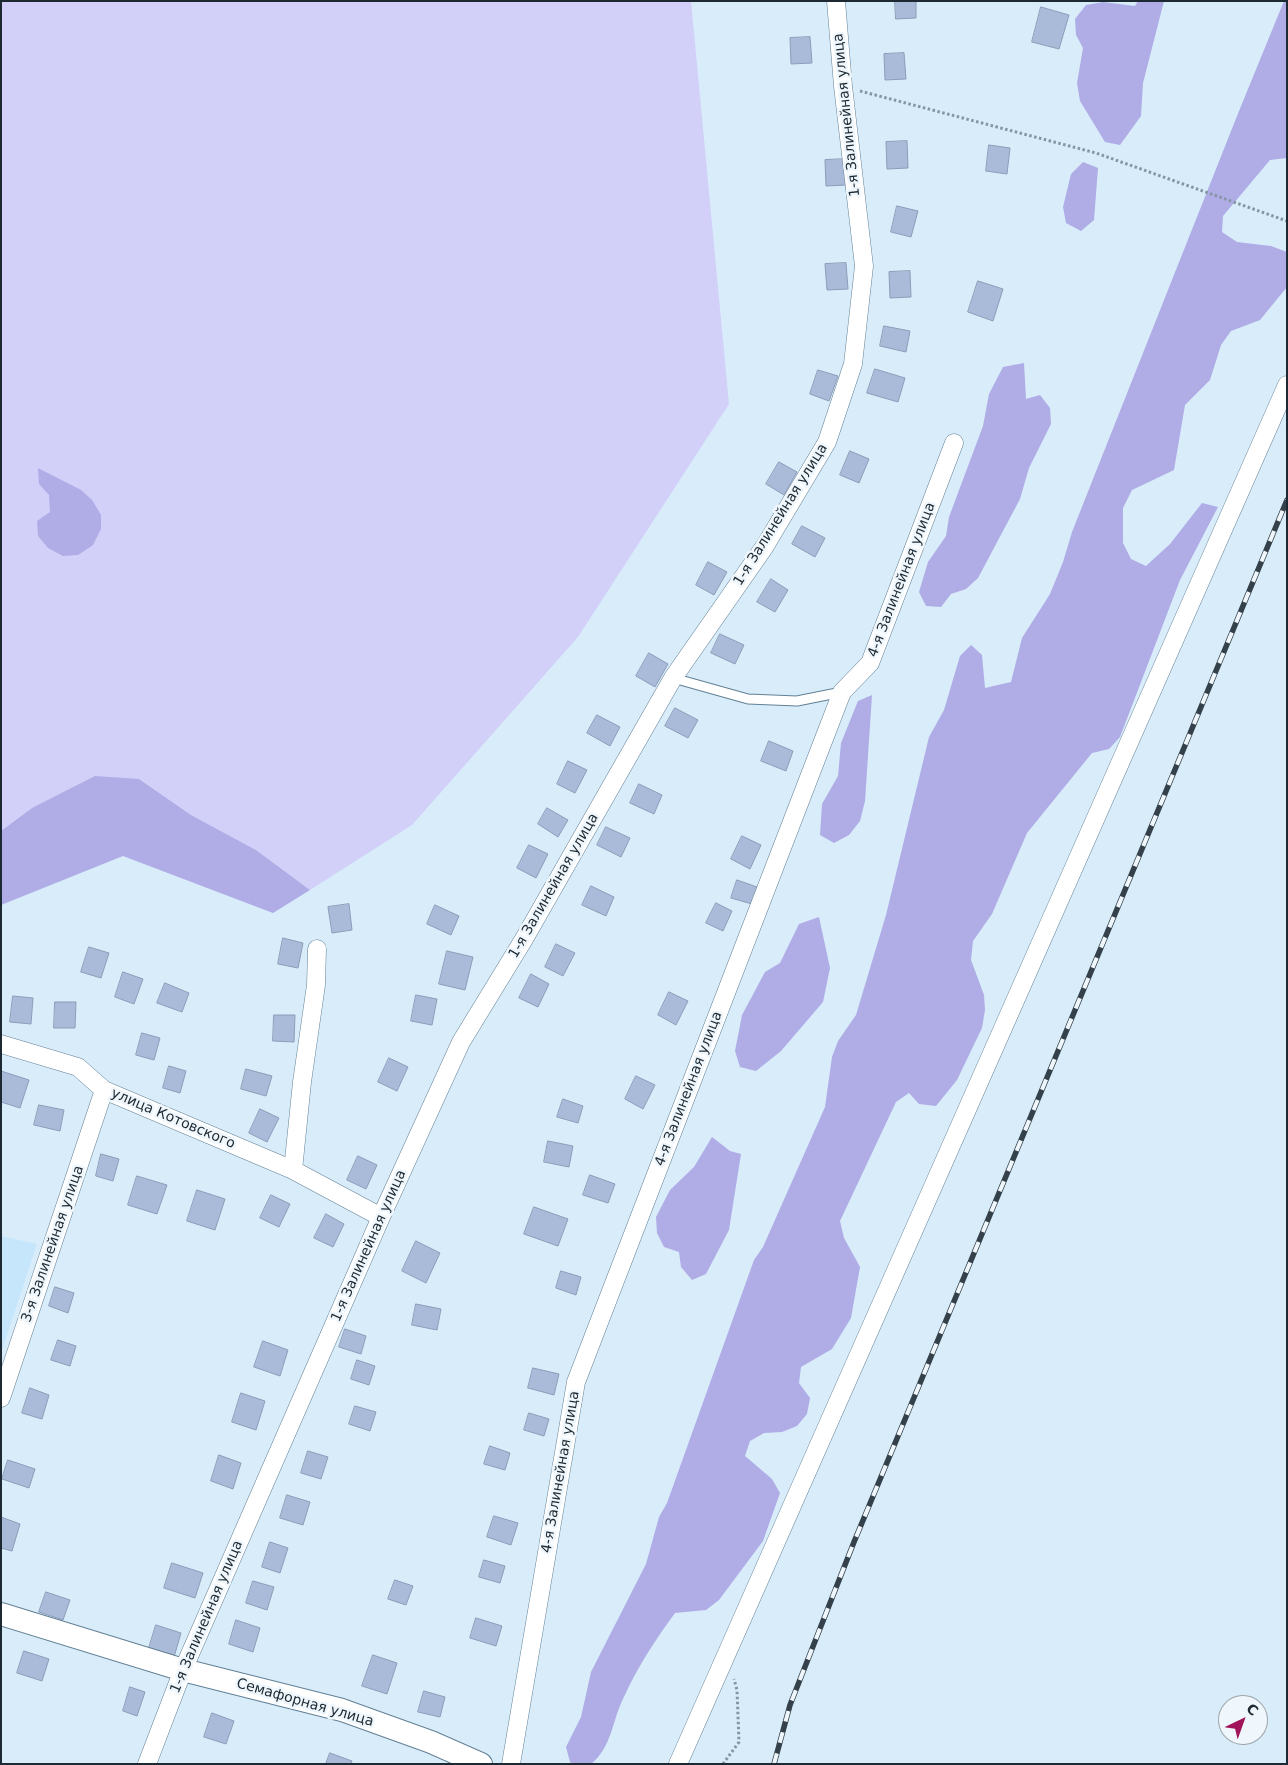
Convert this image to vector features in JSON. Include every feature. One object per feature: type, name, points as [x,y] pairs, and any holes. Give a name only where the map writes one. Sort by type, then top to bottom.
[{"type":"street","name":"1-я Залинейная улица","points":[[147,1764],[182,1670],[461,1042],[524,939],[673,678],[765,546],[827,442],[853,364],[864,266],[843,86],[836,1]]},
{"type":"street","points":[[678,1764],[1287,385]]},
{"type":"street","name":"4-я Залинейная улица","points":[[511,1764],[576,1382],[842,692],[870,663],[954,443]]},
{"type":"street","points":[[293,1170],[302,1082],[316,985],[317,949]]},
{"type":"street","name":"улица Котовского","points":[[1,1044],[78,1068],[104,1090],[293,1170],[382,1217]]},
{"type":"street","name":"3-я Залинейная улица","points":[[1,1398],[104,1090]]},
{"type":"street","name":"Семафорная улица","points":[[1,1614],[182,1670],[342,1710],[431,1742],[481,1764]]},
{"type":"lane","points":[[673,678],[748,699],[797,701],[842,692]]},
{"type":"path","points":[[843,86],[1096,154],[1287,221]]},
{"type":"path","points":[[723,1764],[739,1742],[737,1690],[727,1652]]},
{"type":"shaded area","points":[[1,1],[691,1],[729,404],[578,637],[412,825],[310,890],[256,850],[191,815],[139,779],[32,808],[1,831]]},
{"type":"shaded area","points":[[1138,1],[1164,1],[1143,83],[1141,116],[1120,145],[1105,142],[1080,101],[1077,83],[1083,48],[1076,35],[1075,19],[1086,5],[1103,2],[1135,6]]},
{"type":"shaded area","points":[[1284,1],[1287,1],[1287,158],[1270,160],[1223,216],[1222,232],[1237,242],[1271,246],[1287,252],[1287,287],[1260,320],[1231,331],[1221,345],[1210,380],[1185,405],[1174,470],[1132,490],[1123,508],[1123,543],[1131,559],[1146,566],[1170,544],[1202,503],[1218,507],[1180,580],[1120,737],[1109,749],[1092,753],[1027,833],[992,914],[973,941],[971,960],[984,995],[985,1010],[982,1028],[957,1080],[936,1106],[919,1104],[909,1093],[896,1102],[840,1221],[844,1238],[860,1267],[851,1318],[832,1349],[801,1367],[799,1383],[810,1398],[807,1414],[797,1426],[782,1432],[764,1433],[750,1441],[745,1456],[772,1479],[780,1493],[763,1541],[719,1600],[706,1610],[675,1613],[653,1644],[634,1676],[619,1707],[611,1733],[603,1750],[591,1764],[572,1764],[566,1747],[581,1717],[591,1672],[646,1564],[659,1517],[667,1503],[754,1260],[763,1247],[825,1107],[832,1057],[838,1041],[856,1015],[886,915],[929,737],[944,710],[960,656],[971,645],[982,655],[985,688],[1011,682],[1022,638],[1050,594],[1063,562],[1072,532]]},
{"type":"shaded area","points":[[1083,162],[1098,168],[1094,220],[1081,231],[1066,223],[1063,207],[1071,174]]},
{"type":"shaded area","points":[[1024,363],[1026,399],[1040,395],[1050,408],[1051,424],[1029,468],[1020,499],[978,578],[966,589],[951,594],[941,607],[926,606],[919,592],[928,562],[946,536],[949,517],[983,426],[989,394],[1003,367]]},
{"type":"shaded area","points":[[38,468],[81,490],[92,500],[101,515],[101,529],[93,545],[78,555],[63,556],[48,548],[38,536],[37,521],[50,512],[49,495],[39,484]]},
{"type":"shaded area","points":[[872,695],[865,801],[860,821],[849,835],[834,843],[820,835],[822,804],[838,776],[841,743],[858,701]]},
{"type":"shaded area","points":[[95,776],[139,779],[191,815],[256,850],[310,890],[273,913],[123,856],[1,905],[1,831],[32,808]]},
{"type":"shaded area","points":[[819,917],[830,968],[823,1002],[781,1051],[756,1071],[740,1067],[735,1051],[742,1015],[765,972],[780,963],[799,924]]},
{"type":"shaded area","points":[[712,1137],[730,1151],[741,1154],[729,1230],[706,1274],[692,1280],[681,1267],[679,1252],[664,1247],[657,1233],[656,1217],[670,1190],[694,1167]]},
{"type":"shaded area","points":[[1,1236],[37,1244],[1,1353]]},
{"type":"building","points":[[895,1],[916,1],[916,18],[896,19]]},
{"type":"building","points":[[1041,7],[1069,15],[1059,49],[1032,42]]},
{"type":"building","points":[[810,37],[812,63],[791,64],[790,38]]},
{"type":"building","points":[[904,53],[906,79],[885,80],[884,54]]},
{"type":"building","points":[[907,141],[908,168],[887,169],[886,142]]},
{"type":"building","points":[[989,145],[1010,148],[1007,174],[986,171]]},
{"type":"building","points":[[846,159],[847,185],[826,186],[825,160]]},
{"type":"building","points":[[897,206],[918,211],[911,237],[891,232]]},
{"type":"building","points":[[846,263],[848,289],[827,290],[825,264]]},
{"type":"building","points":[[910,271],[911,297],[890,298],[889,272]]},
{"type":"building","points":[[978,281],[1003,289],[993,321],[968,312]]},
{"type":"building","points":[[884,326],[910,331],[906,352],[880,346]]},
{"type":"building","points":[[875,369],[905,378],[898,402],[867,393]]},
{"type":"building","points":[[818,370],[838,376],[829,401],[810,394]]},
{"type":"building","points":[[850,451],[869,459],[859,483],[840,475]]},
{"type":"building","points":[[779,462],[797,472],[784,495],[766,484]]},
{"type":"building","points":[[802,526],[825,538],[815,557],[792,544]]},
{"type":"building","points":[[708,562],[727,572],[714,595],[696,585]]},
{"type":"building","points":[[771,579],[788,590],[775,612],[757,602]]},
{"type":"building","points":[[720,634],[744,645],[735,664],[711,653]]},
{"type":"building","points":[[649,653],[668,664],[655,687],[636,676]]},
{"type":"building","points":[[675,708],[698,720],[688,738],[665,726]]},
{"type":"building","points":[[597,715],[620,727],[610,746],[587,733]]},
{"type":"building","points":[[769,741],[793,751],[786,771],[761,761]]},
{"type":"building","points":[[568,761],[587,770],[575,793],[557,784]]},
{"type":"building","points":[[639,784],[662,795],[654,814],[630,803]]},
{"type":"building","points":[[547,808],[568,820],[558,837],[538,824]]},
{"type":"building","points":[[606,827],[630,838],[621,857],[597,845]]},
{"type":"building","points":[[742,836],[761,845],[750,869],[731,859]]},
{"type":"building","points":[[529,845],[548,854],[536,878],[517,868]]},
{"type":"building","points":[[737,880],[757,887],[752,904],[731,898]]},
{"type":"building","points":[[591,886],[614,897],[606,916],[582,905]]},
{"type":"building","points":[[716,903],[732,911],[723,931],[706,923]]},
{"type":"building","points":[[349,904],[352,930],[332,933],[328,907]]},
{"type":"building","points":[[435,905],[459,916],[451,935],[427,924]]},
{"type":"building","points":[[283,938],[303,943],[298,968],[278,964]]},
{"type":"building","points":[[556,944],[575,953],[563,976],[545,967]]},
{"type":"building","points":[[89,947],[109,953],[101,978],[81,972]]},
{"type":"building","points":[[447,951],[473,957],[465,990],[439,984]]},
{"type":"building","points":[[123,972],[143,979],[134,1004],[115,997]]},
{"type":"building","points":[[531,974],[549,984],[538,1007],[519,998]]},
{"type":"building","points":[[165,983],[189,993],[182,1012],[157,1003]]},
{"type":"building","points":[[669,992],[688,1001],[676,1025],[658,1015]]},
{"type":"building","points":[[416,995],[437,999],[432,1025],[411,1021]]},
{"type":"building","points":[[13,996],[33,998],[31,1024],[10,1022]]},
{"type":"building","points":[[55,1002],[76,1002],[75,1028],[54,1028]]},
{"type":"building","points":[[274,1015],[295,1015],[294,1042],[273,1041]]},
{"type":"building","points":[[142,1033],[160,1038],[154,1060],[136,1055]]},
{"type":"building","points":[[389,1058],[408,1067],[397,1091],[378,1082]]},
{"type":"building","points":[[169,1066],[186,1071],[180,1093],[163,1088]]},
{"type":"building","points":[[246,1069],[272,1076],[266,1096],[241,1089]]},
{"type":"building","points":[[1,1071],[29,1080],[20,1108],[1,1102]]},
{"type":"building","points":[[636,1076],[655,1085],[643,1109],[625,1099]]},
{"type":"building","points":[[563,1099],[583,1106],[578,1123],[557,1117]]},
{"type":"building","points":[[39,1105],[64,1110],[60,1131],[34,1125]]},
{"type":"building","points":[[260,1109],[279,1118],[267,1142],[249,1133]]},
{"type":"building","points":[[548,1141],[573,1146],[569,1167],[544,1162]]},
{"type":"building","points":[[101,1154],[119,1159],[113,1181],[96,1176]]},
{"type":"building","points":[[358,1156],[377,1165],[366,1189],[347,1180]]},
{"type":"building","points":[[590,1175],[615,1184],[608,1203],[583,1195]]},
{"type":"building","points":[[137,1176],[167,1185],[157,1214],[128,1205]]},
{"type":"building","points":[[197,1190],[225,1199],[215,1230],[187,1221]]},
{"type":"building","points":[[271,1195],[290,1204],[279,1227],[260,1218]]},
{"type":"building","points":[[534,1207],[568,1219],[558,1246],[524,1234]]},
{"type":"building","points":[[326,1214],[344,1224],[333,1247],[314,1238]]},
{"type":"building","points":[[416,1241],[440,1253],[426,1283],[402,1271]]},
{"type":"building","points":[[561,1271],[581,1277],[576,1295],[556,1288]]},
{"type":"building","points":[[55,1287],[74,1293],[68,1313],[49,1306]]},
{"type":"building","points":[[416,1304],[441,1309],[437,1330],[412,1325]]},
{"type":"building","points":[[345,1329],[366,1336],[361,1354],[339,1347]]},
{"type":"building","points":[[58,1340],[76,1346],[70,1366],[51,1360]]},
{"type":"building","points":[[263,1341],[288,1350],[280,1376],[254,1367]]},
{"type":"building","points":[[357,1360],[375,1366],[369,1385],[351,1379]]},
{"type":"building","points":[[533,1368],[559,1374],[554,1395],[528,1388]]},
{"type":"building","points":[[30,1388],[49,1395],[42,1419],[22,1413]]},
{"type":"building","points":[[241,1393],[265,1401],[256,1430],[232,1422]]},
{"type":"building","points":[[355,1406],[376,1412],[370,1431],[349,1424]]},
{"type":"building","points":[[529,1413],[549,1419],[544,1436],[524,1430]]},
{"type":"building","points":[[490,1446],[510,1453],[505,1470],[484,1464]]},
{"type":"building","points":[[308,1451],[328,1457],[321,1479],[301,1473]]},
{"type":"building","points":[[219,1455],[241,1463],[233,1489],[211,1481]]},
{"type":"building","points":[[8,1460],[35,1469],[29,1488],[2,1479]]},
{"type":"building","points":[[287,1495],[310,1502],[303,1525],[280,1518]]},
{"type":"building","points":[[494,1516],[518,1523],[511,1545],[487,1537]]},
{"type":"building","points":[[1,1517],[20,1524],[12,1551],[1,1548]]},
{"type":"building","points":[[270,1542],[288,1548],[280,1573],[262,1567]]},
{"type":"building","points":[[484,1560],[505,1566],[500,1583],[479,1577]]},
{"type":"building","points":[[172,1563],[203,1573],[195,1598],[164,1588]]},
{"type":"building","points":[[395,1580],[413,1586],[406,1605],[388,1599]]},
{"type":"building","points":[[253,1581],[274,1587],[267,1610],[246,1603]]},
{"type":"building","points":[[46,1592],[70,1600],[63,1620],[39,1612]]},
{"type":"building","points":[[476,1618],[502,1626],[496,1646],[470,1638]]},
{"type":"building","points":[[236,1620],[260,1628],[253,1652],[229,1644]]},
{"type":"building","points":[[156,1625],[181,1633],[174,1657],[149,1648]]},
{"type":"building","points":[[24,1651],[49,1659],[42,1681],[17,1673]]},
{"type":"building","points":[[373,1655],[397,1663],[387,1694],[362,1686]]},
{"type":"building","points":[[130,1687],[145,1692],[137,1716],[123,1711]]},
{"type":"building","points":[[424,1691],[445,1697],[440,1717],[418,1712]]},
{"type":"building","points":[[212,1713],[234,1721],[226,1744],[204,1737]]},
{"type":"building","points":[[330,1753],[352,1761],[351,1764],[326,1764]]},
{"type":"railway","points":[[774,1764],[790,1705],[854,1542],[1287,500]]}]
